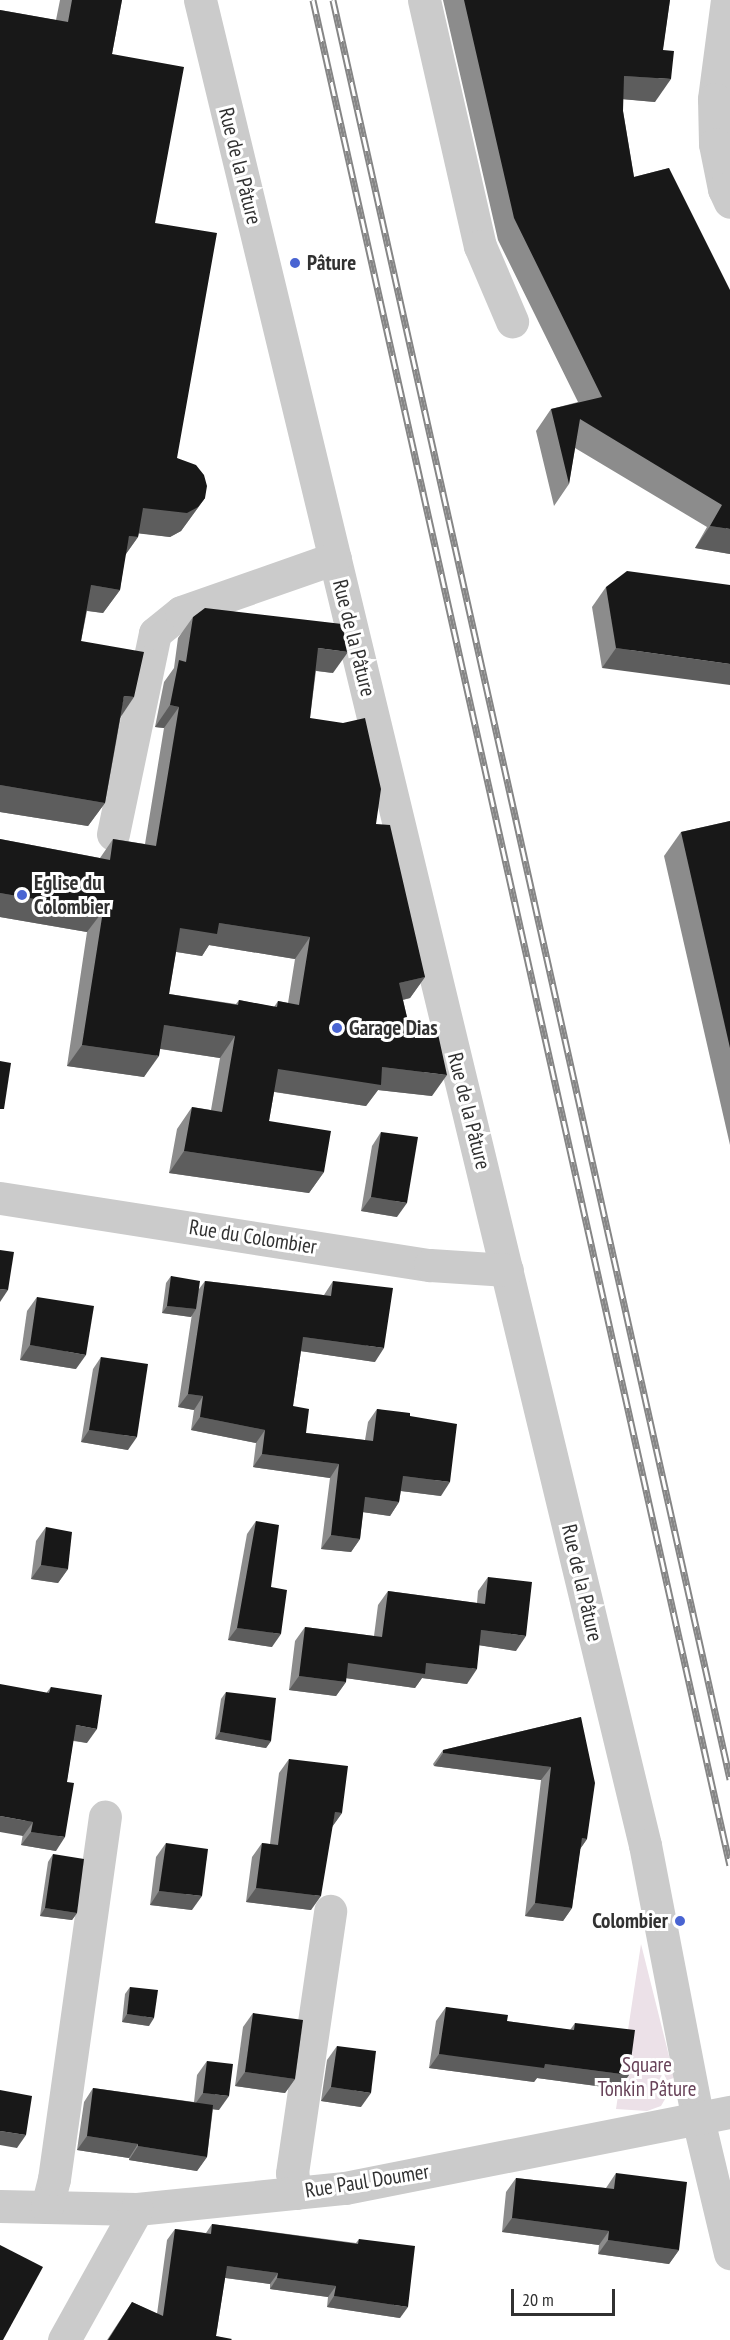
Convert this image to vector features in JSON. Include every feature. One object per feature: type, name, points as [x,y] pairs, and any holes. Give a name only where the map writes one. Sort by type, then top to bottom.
[{"type":"street","name":"Rue de la Pâture","points":[[200,0],[645,1845],[698,2119],[730,2253]]},
{"type":"street","points":[[424,0],[480,246],[512,321]]},
{"type":"street","points":[[727,0],[714,99],[715,144],[724,189],[730,202]]},
{"type":"street","points":[[113,834],[155,633],[181,612],[335,558]]},
{"type":"street","name":"Rue du Colombier","points":[[0,1198],[430,1265],[507,1270]]},
{"type":"street","points":[[47,2207],[54,2179],[105,1817]]},
{"type":"street","points":[[296,2193],[292,2173],[330,1911]]},
{"type":"street","name":"Rue Paul Doumer","points":[[0,2206],[137,2208],[345,2188],[730,2112]]},
{"type":"street","points":[[64,2340],[137,2208]]},
{"type":"green space","name":"Square Tonkin Pâture","points":[[641,1944],[674,2076],[672,2087],[661,2106],[647,2111],[616,2109]]},
{"type":"building","points":[[72,0],[122,0],[112,54],[184,67],[155,223],[217,233],[177,458],[196,465],[204,475],[207,486],[205,498],[198,507],[187,513],[143,508],[138,537],[129,536],[120,590],[91,585],[81,641],[144,652],[134,697],[124,696],[105,803],[0,785],[0,10],[68,22]]},
{"type":"building","points":[[464,0],[670,0],[663,50],[674,51],[671,79],[624,76],[623,111],[634,177],[669,168],[730,290],[730,529],[710,526],[722,505],[580,419],[569,484],[551,409],[602,397],[514,218]]},
{"type":"building","points":[[627,571],[730,585],[730,664],[616,648],[606,587]]},
{"type":"building","points":[[205,608],[342,624],[348,652],[318,648],[310,718],[343,723],[365,718],[381,789],[376,824],[390,825],[425,977],[399,983],[410,1030],[438,1034],[447,1075],[382,1067],[381,1085],[278,1069],[269,1121],[331,1131],[324,1172],[184,1151],[192,1107],[222,1112],[235,1036],[164,1025],[159,1056],[82,1045],[103,911],[0,893],[0,839],[110,860],[113,839],[156,846],[179,707],[170,705],[179,660],[186,662],[193,617]],"holes":[[[219,923],[310,937],[299,1005],[278,1001],[277,1007],[239,1000],[238,1005],[169,994],[180,928],[217,934]]]},
{"type":"building","points":[[730,821],[730,1048],[681,832]]},
{"type":"building","points":[[0,1061],[11,1063],[4,1109],[0,1109]]},
{"type":"building","points":[[381,1132],[418,1137],[407,1203],[371,1197]]},
{"type":"building","points":[[0,1250],[14,1252],[8,1290],[0,1289]]},
{"type":"building","points":[[171,1276],[200,1281],[196,1309],[167,1306]]},
{"type":"building","points":[[205,1281],[331,1296],[333,1281],[393,1288],[384,1348],[303,1337],[293,1406],[309,1409],[306,1433],[373,1441],[377,1409],[410,1413],[410,1416],[457,1424],[450,1482],[403,1476],[399,1502],[365,1497],[360,1539],[331,1535],[339,1464],[262,1454],[265,1430],[200,1417],[203,1396],[188,1394]]},
{"type":"building","points":[[37,1297],[94,1306],[86,1355],[30,1345]]},
{"type":"building","points":[[101,1357],[148,1364],[137,1437],[89,1430]]},
{"type":"building","points":[[256,1521],[279,1525],[271,1587],[287,1590],[281,1634],[237,1628]]},
{"type":"building","points":[[46,1527],[72,1532],[68,1569],[41,1565]]},
{"type":"building","points":[[488,1577],[532,1582],[526,1636],[481,1630],[477,1669],[426,1663],[425,1674],[348,1663],[346,1682],[299,1676],[305,1627],[382,1637],[388,1591],[485,1604]]},
{"type":"building","points":[[0,1684],[49,1693],[51,1687],[102,1695],[97,1729],[76,1725],[67,1782],[74,1783],[65,1837],[31,1832],[33,1822],[0,1816]]},
{"type":"building","points":[[226,1692],[276,1698],[271,1741],[220,1732]]},
{"type":"building","points":[[581,1717],[595,1783],[587,1839],[582,1838],[572,1908],[535,1903],[551,1767],[443,1753],[443,1750]]},
{"type":"building","points":[[289,1759],[348,1766],[342,1813],[335,1812],[321,1896],[256,1888],[262,1843],[278,1845]]},
{"type":"building","points":[[166,1843],[208,1849],[202,1896],[159,1891]]},
{"type":"building","points":[[53,1854],[84,1859],[77,1913],[45,1908]]},
{"type":"building","points":[[130,1987],[158,1990],[154,2018],[127,2014]]},
{"type":"building","points":[[446,2007],[508,2015],[507,2021],[574,2030],[575,2023],[635,2030],[629,2075],[545,2064],[544,2068],[439,2054]]},
{"type":"building","points":[[253,2013],[303,2020],[295,2079],[245,2072]]},
{"type":"building","points":[[337,2046],[376,2051],[371,2093],[331,2087]]},
{"type":"building","points":[[207,2061],[233,2064],[229,2096],[203,2093]]},
{"type":"building","points":[[93,2088],[213,2105],[207,2157],[87,2136]]},
{"type":"building","points":[[0,2090],[32,2096],[26,2135],[0,2131]]},
{"type":"building","points":[[616,2173],[687,2182],[679,2250],[608,2240],[609,2231],[512,2218],[516,2178],[614,2189]]},
{"type":"building","points":[[212,2224],[358,2244],[359,2239],[415,2246],[408,2307],[334,2296],[336,2286],[277,2278],[278,2273],[227,2266],[216,2336],[231,2340],[108,2340],[132,2302],[163,2316],[175,2229],[211,2234]]},
{"type":"building","points":[[0,2245],[43,2267],[3,2340],[0,2340]]},
{"type":"railway","points":[[313,0],[730,1865]]},
{"type":"railway","points":[[333,0],[730,1779]]},
{"type":"place","name":"Pâture","points":[[295,263]]},
{"type":"place","name":"Eglise du Colombier","points":[[22,895]]},
{"type":"place","name":"Garage Dias","points":[[337,1028]]},
{"type":"place","name":"Colombier","points":[[680,1921]]}]
